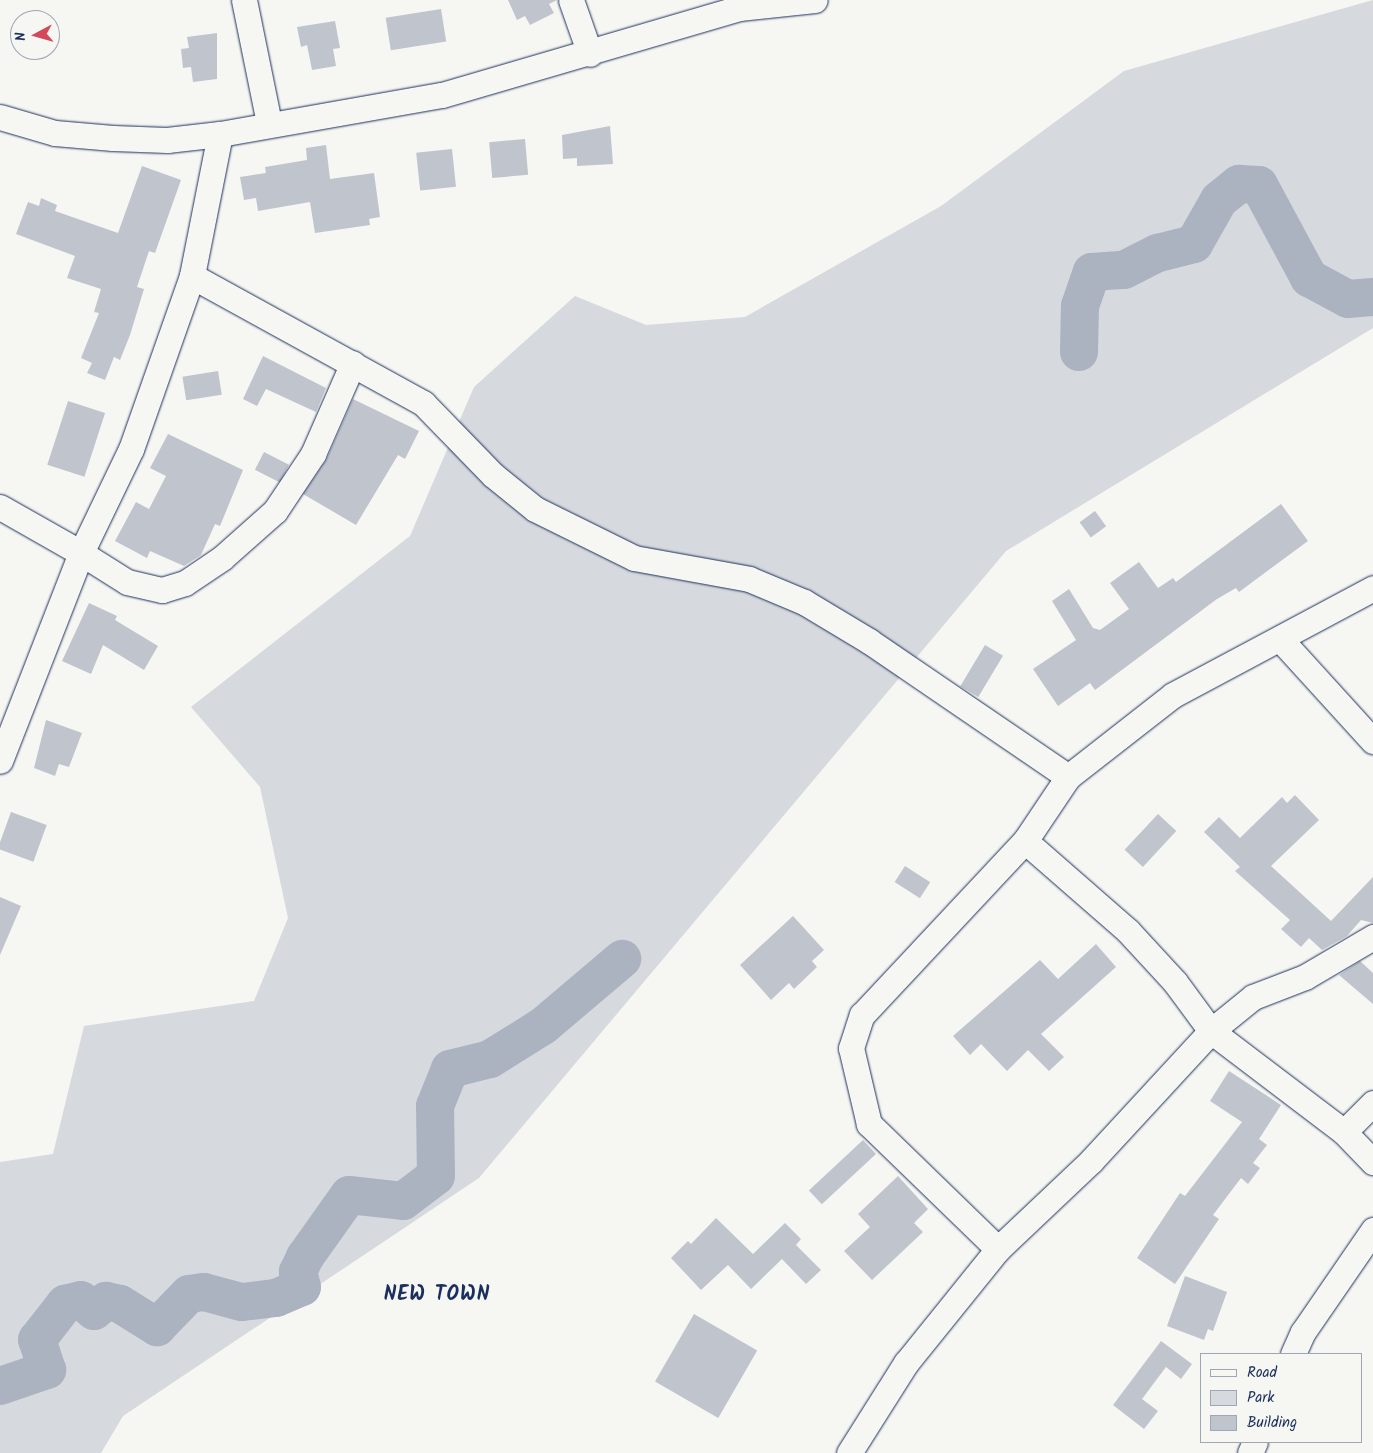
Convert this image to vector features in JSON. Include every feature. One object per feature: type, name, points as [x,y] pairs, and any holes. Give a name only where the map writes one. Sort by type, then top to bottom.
[{"type":"street","points":[[244,0],[269,123]]},
{"type":"street","points":[[571,0],[590,54]]},
{"type":"street","points":[[0,117],[55,133],[113,138],[167,140],[220,134],[269,123],[442,95],[590,54],[738,4],[815,0]]},
{"type":"street","points":[[0,761],[81,553],[131,449],[192,276],[220,134]]},
{"type":"street","points":[[192,276],[423,403],[493,475],[535,509],[634,558],[749,579],[804,602],[869,641],[1068,777]]},
{"type":"street","points":[[0,507],[81,553],[127,582],[162,590],[184,583],[222,558],[275,511],[313,454],[353,363]]},
{"type":"street","points":[[998,1249],[869,1124],[851,1048],[862,1015],[1025,841],[1068,777],[1173,695],[1281,640],[1373,588]]},
{"type":"street","points":[[1281,640],[1373,741]]},
{"type":"street","points":[[1025,841],[1128,931],[1175,982],[1211,1031],[1344,1132],[1373,1162]]},
{"type":"street","points":[[849,1453],[906,1363],[998,1249],[1091,1161],[1211,1031],[1253,997],[1305,977],[1373,937]]},
{"type":"street","points":[[1344,1132],[1373,1103]]},
{"type":"street","points":[[1293,1353],[1303,1332],[1373,1230]]},
{"type":"green space","points":[[1373,0],[1373,328],[1006,551],[479,1178],[123,1416],[101,1453],[0,1453],[0,1162],[53,1154],[84,1026],[254,1001],[288,918],[260,787],[191,707],[410,536],[474,387],[575,296],[646,325],[745,317],[941,206],[1124,71]]},
{"type":"building","points":[[508,0],[557,0],[549,4],[554,13],[530,25],[525,16],[517,20]]},
{"type":"building","points":[[441,9],[446,42],[391,50],[386,18]]},
{"type":"building","points":[[335,21],[340,48],[333,49],[336,66],[312,70],[307,45],[301,47],[297,27]]},
{"type":"building","points":[[217,33],[217,79],[193,82],[191,67],[183,68],[181,49],[189,48],[187,37]]},
{"type":"building","points":[[610,126],[613,164],[577,166],[577,158],[563,159],[562,135]]},
{"type":"building","points":[[525,139],[528,175],[492,178],[489,142]]},
{"type":"building","points":[[326,145],[330,179],[374,173],[380,217],[369,219],[370,225],[315,233],[310,202],[258,211],[256,198],[244,200],[240,177],[266,173],[265,167],[307,160],[306,148]]},
{"type":"building","points":[[452,149],[456,187],[420,191],[416,153]]},
{"type":"building","points":[[142,166],[181,180],[155,253],[149,251],[137,287],[144,289],[130,335],[120,360],[114,357],[105,380],[87,373],[92,363],[81,358],[99,313],[94,312],[101,289],[67,278],[75,256],[16,234],[28,202],[39,206],[41,198],[57,205],[55,211],[118,233]]},
{"type":"building","points":[[263,356],[326,388],[316,412],[266,389],[257,406],[243,399]]},
{"type":"building","points":[[218,371],[222,395],[186,400],[182,377]]},
{"type":"building","points":[[353,399],[419,431],[405,459],[398,455],[356,525],[303,494],[326,460]]},
{"type":"building","points":[[68,401],[105,413],[84,477],[47,465]]},
{"type":"building","points":[[168,434],[243,470],[220,526],[215,524],[201,555],[184,566],[150,551],[147,558],[115,541],[136,502],[149,509],[166,476],[150,468]]},
{"type":"building","points":[[264,452],[289,465],[280,483],[255,470]]},
{"type":"building","points":[[1281,504],[1308,541],[1239,592],[1236,588],[1217,599],[1095,690],[1090,683],[1058,706],[1033,669],[1076,640],[1052,601],[1069,589],[1093,628],[1100,630],[1129,609],[1110,583],[1139,562],[1158,588],[1173,578],[1176,582]]},
{"type":"building","points":[[1095,511],[1106,526],[1091,538],[1080,522]]},
{"type":"building","points":[[89,603],[117,616],[115,620],[158,646],[144,670],[103,645],[91,674],[62,661]]},
{"type":"building","points":[[985,645],[1003,656],[978,697],[960,686]]},
{"type":"building","points":[[46,720],[82,733],[69,767],[59,764],[55,776],[34,768]]},
{"type":"building","points":[[1295,795],[1319,820],[1271,866],[1331,921],[1373,877],[1373,923],[1361,920],[1347,936],[1322,950],[1309,938],[1301,947],[1281,929],[1290,920],[1235,871],[1240,867],[1204,832],[1219,817],[1240,838],[1282,797],[1287,803]]},
{"type":"building","points":[[11,812],[47,825],[33,862],[0,849],[0,842]]},
{"type":"building","points":[[1158,814],[1176,831],[1143,867],[1125,850]]},
{"type":"building","points":[[905,866],[930,882],[920,898],[895,882]]},
{"type":"building","points":[[0,897],[21,906],[0,955]]},
{"type":"building","points":[[793,916],[824,950],[812,961],[817,967],[794,989],[789,983],[771,1000],[740,965]]},
{"type":"building","points":[[1096,944],[1116,967],[1041,1034],[1064,1057],[1049,1071],[1028,1050],[1007,1071],[981,1044],[970,1055],[953,1036],[1040,960],[1058,979]]},
{"type":"building","points":[[1360,961],[1373,973],[1373,1004],[1339,975]]},
{"type":"building","points":[[1229,1071],[1281,1105],[1259,1139],[1267,1145],[1253,1163],[1260,1168],[1248,1184],[1241,1178],[1213,1215],[1219,1219],[1175,1284],[1137,1258],[1180,1193],[1185,1196],[1242,1122],[1210,1101]]},
{"type":"building","points":[[863,1140],[876,1154],[822,1204],[809,1190]]},
{"type":"building","points":[[898,1176],[928,1209],[914,1223],[923,1232],[872,1280],[844,1251],[870,1227],[858,1214]]},
{"type":"building","points":[[716,1218],[753,1254],[785,1223],[801,1239],[796,1245],[821,1270],[806,1284],[782,1259],[751,1289],[728,1265],[701,1290],[671,1258],[688,1241],[691,1244]]},
{"type":"building","points":[[1185,1276],[1227,1292],[1213,1331],[1208,1329],[1204,1340],[1167,1326]]},
{"type":"building","points":[[694,1314],[757,1350],[718,1418],[655,1382]]},
{"type":"building","points":[[1161,1341],[1192,1364],[1181,1379],[1166,1367],[1142,1399],[1158,1411],[1144,1429],[1113,1405]]},
{"type":"waterway","points":[[1079,352],[1080,306],[1092,272],[1124,270],[1158,253],[1194,244],[1219,200],[1239,184],[1259,185],[1309,278],[1348,299],[1373,297]]},
{"type":"waterway","points":[[0,1386],[47,1370],[37,1340],[65,1304],[81,1300],[94,1311],[106,1301],[120,1304],[157,1327],[189,1294],[204,1292],[242,1302],[276,1298],[302,1287],[298,1272],[305,1257],[349,1195],[403,1201],[436,1176],[435,1106],[450,1069],[490,1059],[543,1026],[622,959]]},
{"type":"district","name":"NEW TOWN","points":[[437,1295]]}]
